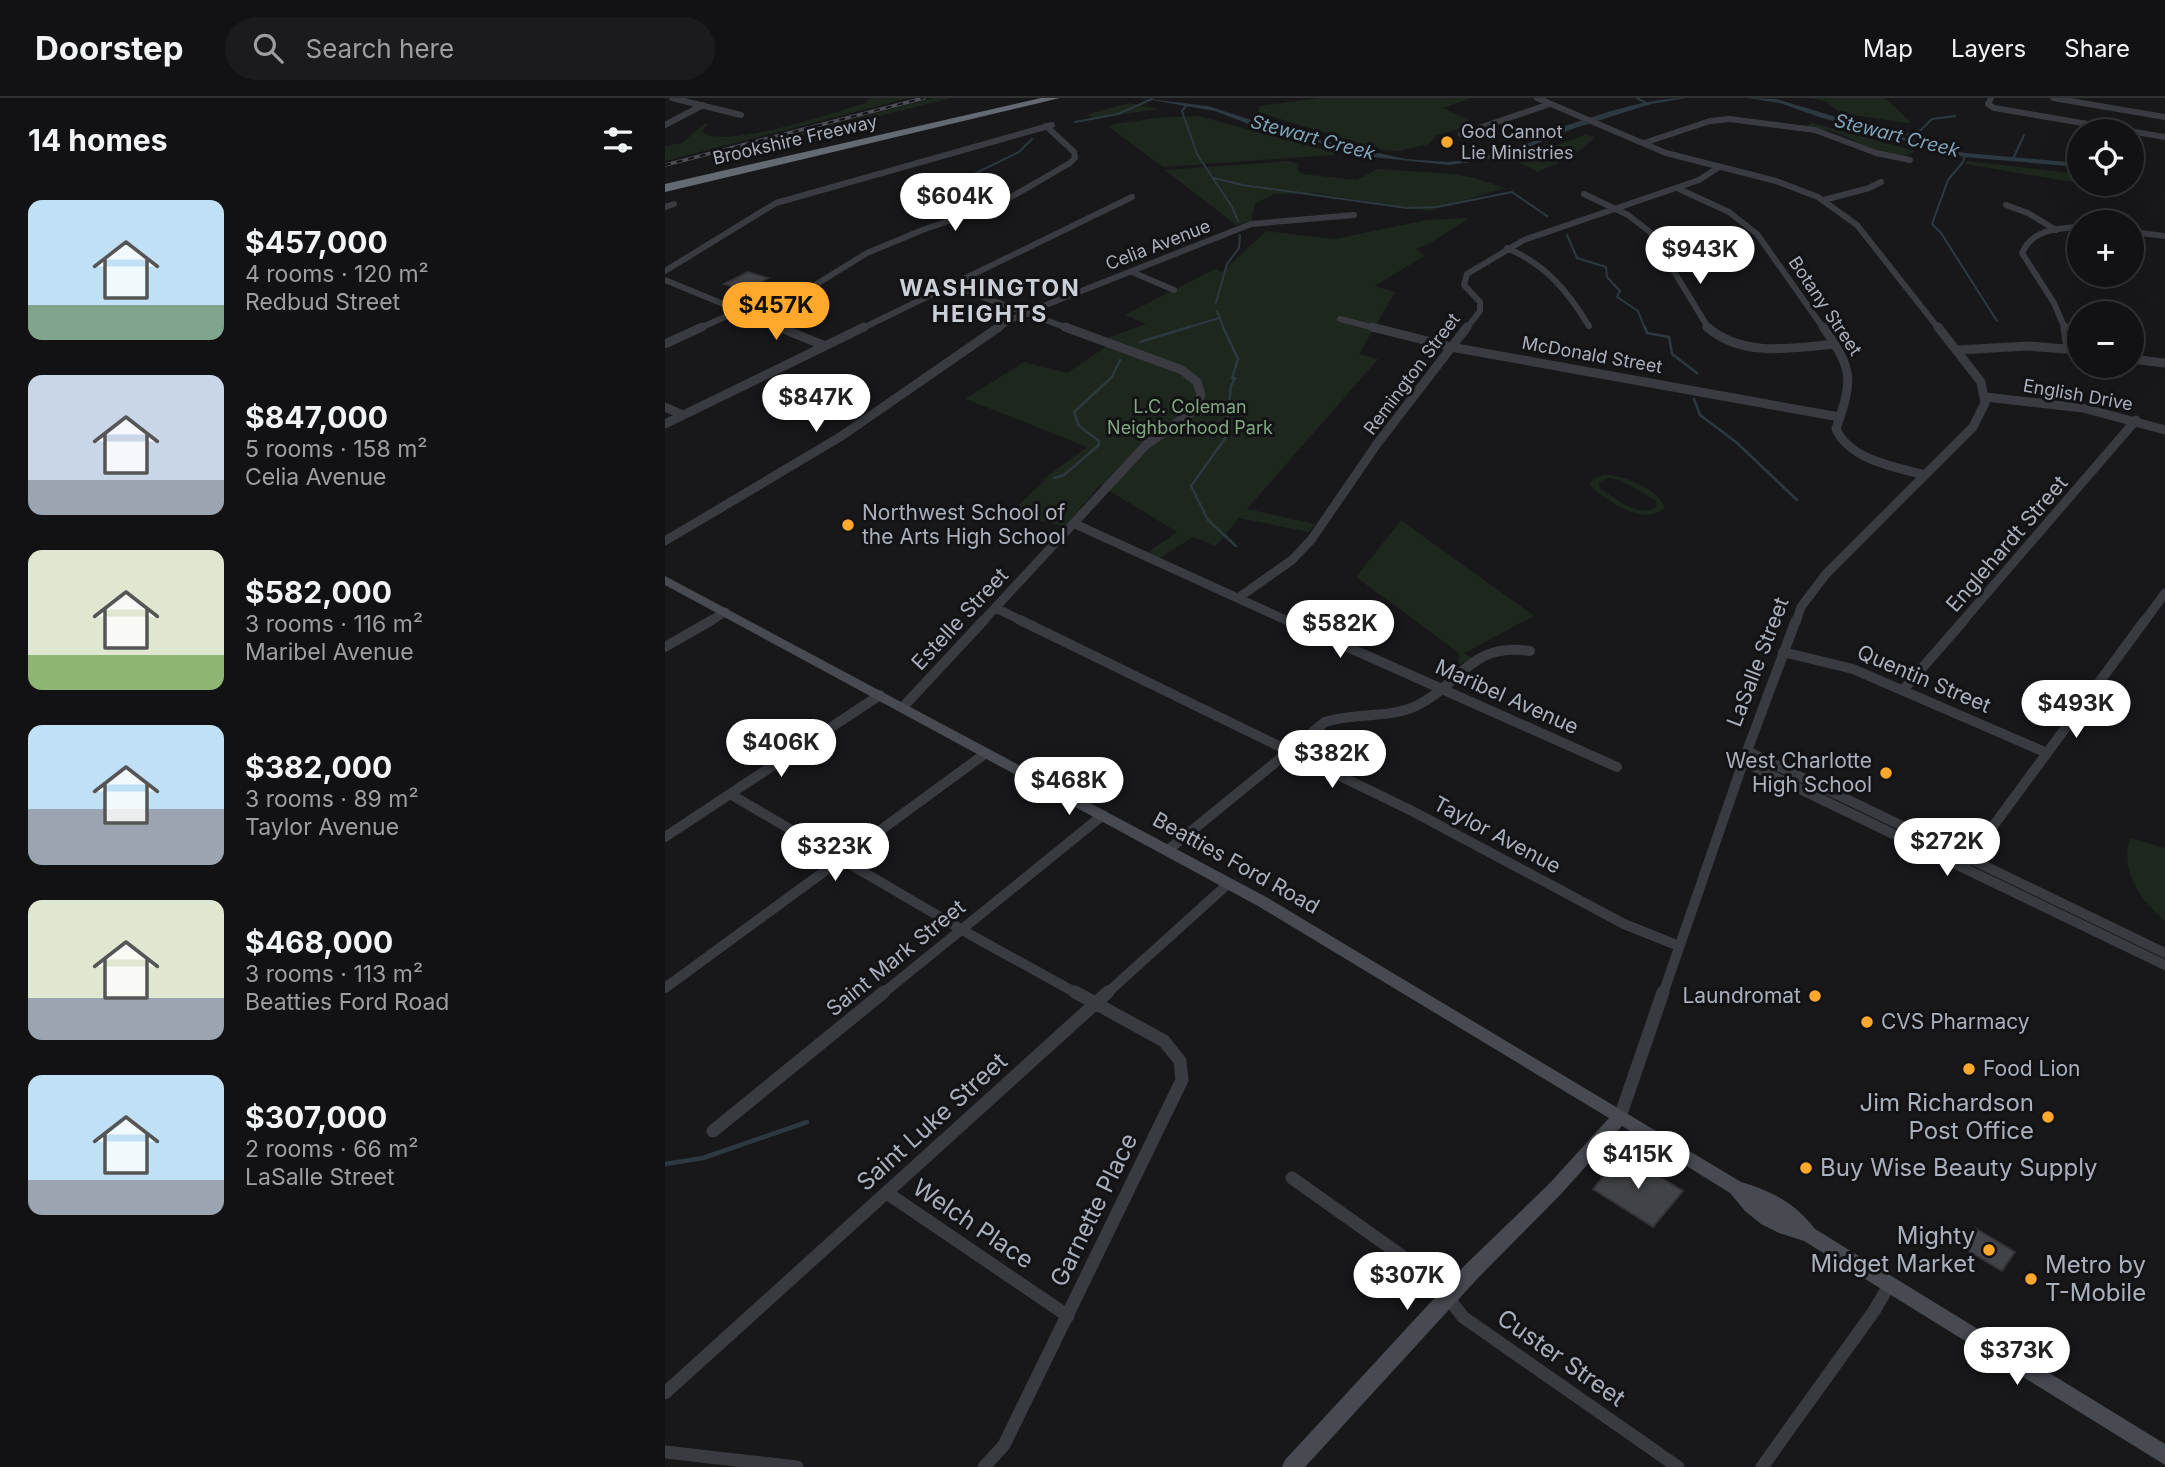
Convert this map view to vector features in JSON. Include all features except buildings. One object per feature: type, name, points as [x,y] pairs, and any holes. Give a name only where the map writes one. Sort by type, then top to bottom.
[{"type":"highway","name":"Brookshire Freeway","points":[[665,180],[1019,98]]},
{"type":"highway","name":"Brookshire Freeway","points":[[665,188],[1055,98]]},
{"type":"main road","name":"Beatties Ford Road","points":[[665,579],[1229,883],[1339,946],[1736,1188],[1754,1210],[1781,1228],[1809,1234],[2165,1455]]},
{"type":"main road","name":"LaSalle Street","points":[[1293,1467],[1448,1297],[1564,1180],[1620,1117]]},
{"type":"street","points":[[672,98],[741,115]]},
{"type":"street","points":[[1537,98],[1687,160],[1776,180],[1824,200],[1857,225],[1958,350],[1981,382],[1985,397]]},
{"type":"street","points":[[1991,98],[1989,106],[2165,137]]},
{"type":"street","points":[[2053,98],[2165,117]]},
{"type":"street","points":[[1461,134],[1551,104]]},
{"type":"street","points":[[665,125],[703,105]]},
{"type":"street","points":[[1644,143],[1710,121],[1730,119],[1824,132],[1876,153],[1910,159]]},
{"type":"street","points":[[665,271],[696,255],[739,222],[776,203],[1049,126],[1075,152],[1075,158],[1070,163],[999,204],[925,229],[867,253],[760,319]]},
{"type":"street","name":"Remington Street","points":[[1238,598],[1292,559],[1311,540],[1377,444],[1481,308],[1480,302],[1464,285],[1464,278],[1507,248],[1537,235],[1677,188],[1708,176],[1719,167]]},
{"type":"street","points":[[1824,200],[1869,188],[1881,182]]},
{"type":"street","name":"Botany Street","points":[[1677,188],[1718,206],[1749,226],[1835,344],[1847,365],[1850,382],[1839,417]]},
{"type":"street","points":[[1584,194],[1617,210],[1650,232],[1708,328],[1717,336],[1733,344],[1759,349],[1835,344]]},
{"type":"street","points":[[665,424],[1132,197]]},
{"type":"street","points":[[665,208],[674,204]]},
{"type":"street","points":[[2006,205],[2028,213],[2056,230]]},
{"type":"street","name":"Celia Avenue","points":[[665,541],[840,437],[996,328],[1024,313],[1260,222],[1354,215]]},
{"type":"street","points":[[2067,229],[2031,238],[2022,253],[2062,319],[2067,336]]},
{"type":"street","points":[[2144,234],[2165,236]]},
{"type":"street","points":[[1507,248],[1532,259],[1562,283],[1589,326]]},
{"type":"street","points":[[1132,272],[1174,289]]},
{"type":"street","points":[[665,280],[825,346]]},
{"type":"street","points":[[950,285],[1024,313]]},
{"type":"street","points":[[665,344],[739,311]]},
{"type":"street","name":"Estelle Street","points":[[903,707],[1146,445],[1192,412],[1201,395],[1197,382],[1182,370],[1024,313]]},
{"type":"street","name":"McDonald Street","points":[[1340,319],[1451,346],[1839,417]]},
{"type":"street","points":[[1958,350],[2027,346],[2067,348]]},
{"type":"street","points":[[2144,361],[2165,363]]},
{"type":"street","name":"English Drive","points":[[1985,397],[2083,408],[2136,420],[2165,430]]},
{"type":"street","name":"LaSalle Street","points":[[1620,1117],[1801,607],[1818,583],[1973,427],[1984,408],[1985,397]]},
{"type":"street","points":[[665,407],[683,415]]},
{"type":"street","points":[[1839,417],[1836,432],[1846,446],[1925,475]]},
{"type":"street","name":"Englehardt Street","points":[[1903,690],[2136,420]]},
{"type":"street","name":"Maribel Avenue","points":[[1075,524],[1617,767]]},
{"type":"street","points":[[1966,863],[2165,593]]},
{"type":"street","name":"Taylor Avenue","points":[[996,608],[1413,812],[1625,924],[1679,946]]},
{"type":"street","points":[[665,647],[725,612]]},
{"type":"street","points":[[1168,850],[1325,722],[1346,716],[1403,710],[1425,700],[1469,665],[1497,650],[1507,648],[1530,651]]},
{"type":"street","name":"Quentin Street","points":[[1783,652],[1842,665],[2047,753]]},
{"type":"street","points":[[665,837],[880,695]]},
{"type":"street","points":[[665,988],[986,752]]},
{"type":"street","points":[[1746,757],[1966,863],[2165,953]]},
{"type":"street","name":"Garnette Place","points":[[730,794],[962,929],[1164,1041],[1179,1056],[1184,1075],[1005,1445],[984,1467]]},
{"type":"street","name":"Saint Mark Street","points":[[713,1131],[1103,815]]},
{"type":"street","points":[[1966,863],[2165,965]]},
{"type":"street","name":"Saint Luke Street","points":[[665,1393],[1229,883]]},
{"type":"street","name":"Custer Street","points":[[1292,1178],[1433,1278],[1463,1317],[1678,1467]]},
{"type":"street","name":"Welch Place","points":[[887,1193],[1068,1315]]},
{"type":"street","points":[[1762,1467],[1878,1306],[1890,1284]]},
{"type":"street","points":[[665,1452],[797,1467]]},
{"type":"green space","points":[[869,98],[909,98],[665,161],[665,146],[682,143],[705,123],[707,125],[702,131],[713,136],[731,137],[807,121],[866,103]]},
{"type":"green space","points":[[933,98],[951,98],[722,156],[717,155]]},
{"type":"green space","points":[[1319,98],[1472,98],[1443,108],[1472,122],[1470,126],[1437,135],[1429,144],[1398,151],[1382,150],[1257,112],[1260,106]]},
{"type":"green space","points":[[1808,98],[1885,98],[1911,122],[1841,113],[1825,101]]},
{"type":"green space","points":[[1130,103],[1158,109],[1093,119],[1088,114]]},
{"type":"green space","points":[[1198,116],[1333,152],[1334,155],[1163,167],[1109,127],[1113,124],[1165,117]]},
{"type":"green space","points":[[1812,123],[1915,151],[1897,156],[1887,154],[1838,133],[1805,126]]},
{"type":"green space","points":[[1585,135],[1595,137],[1573,156],[1538,172],[1515,160]]},
{"type":"green space","points":[[1288,161],[1299,164],[1297,170],[1303,174],[1357,180],[1377,169],[1441,173],[1471,177],[1505,188],[1429,211],[1315,193],[1274,194],[1255,204],[1251,221],[1236,225],[1165,170]]},
{"type":"green space","points":[[1968,161],[2067,173],[2067,181],[1965,164]]},
{"type":"green space","name":"L.C. Coleman Neighborhood Park","points":[[1468,219],[1429,244],[1416,249],[1424,256],[1375,286],[1395,292],[1359,354],[1378,359],[1247,509],[1315,524],[1309,532],[1239,518],[1216,546],[1193,537],[1160,558],[1148,552],[1177,532],[1100,485],[1065,526],[1009,514],[1045,480],[1043,479],[1087,447],[966,399],[968,397],[1024,362],[1067,373],[1110,344],[1102,340],[1146,324],[1125,315],[1215,269],[1222,272],[1266,231],[1335,239],[1427,220]]},
{"type":"green space","points":[[1610,475],[1629,480],[1656,495],[1664,508],[1647,515],[1637,514],[1593,489],[1590,484],[1592,480]],"holes":[[[1608,478],[1620,480],[1655,500],[1657,506],[1650,510],[1636,509],[1600,489],[1599,482]]]},
{"type":"green space","points":[[1401,520],[1534,616],[1464,653],[1473,659],[1458,665],[1459,653],[1356,577]]},
{"type":"green space","points":[[2130,838],[2165,848],[2165,921],[2148,904],[2134,884],[2128,862]]},
{"type":"shaded area","points":[[1140,98],[1208,106],[1301,136],[1406,159],[1448,162],[1476,159],[1532,142],[1562,127],[1624,108],[1687,98],[1651,104],[1572,129],[1517,152],[1449,165],[1373,157],[1251,125],[1215,111]]},
{"type":"shaded area","points":[[1747,98],[1776,99],[1942,149],[2067,162],[2067,166],[1964,157],[1819,117],[1780,103]]},
{"type":"waterway","points":[[1637,98],[1648,104]]},
{"type":"waterway","points":[[1075,122],[1118,114],[1152,99]]},
{"type":"waterway","points":[[1187,105],[1182,111],[1197,154],[1232,207],[1238,221]]},
{"type":"waterway","name":"Stewart Creek","points":[[1897,137],[1921,130],[1932,119],[1955,116]]},
{"type":"waterway","points":[[2013,159],[2024,135]]},
{"type":"waterway","points":[[974,178],[976,173],[1019,152],[1032,139]]},
{"type":"waterway","name":"Stewart Creek","points":[[1965,155],[1963,162],[1948,180],[1932,224],[1941,233],[1997,321]]},
{"type":"waterway","points":[[1213,178],[1243,185],[1407,208],[1437,207],[1512,192],[1547,216]]},
{"type":"waterway","points":[[1216,303],[1227,264],[1239,248],[1240,235]]},
{"type":"waterway","points":[[1567,235],[1577,258],[1606,267],[1607,277],[1620,291],[1617,297],[1638,311],[1645,329]]},
{"type":"waterway","points":[[1217,311],[1224,329]]},
{"type":"waterway","points":[[1183,329],[1219,318]]},
{"type":"waterway","points":[[1140,342],[1189,327]]},
{"type":"waterway","points":[[1223,327],[1238,359],[1232,378],[1235,378],[1231,386],[1226,437],[1191,486],[1208,520],[1236,546]]},
{"type":"waterway","points":[[1645,327],[1647,333],[1669,337],[1672,354],[1697,373]]},
{"type":"waterway","points":[[1054,478],[1064,475],[1098,446],[1099,441],[1079,426],[1074,412],[1112,377],[1120,360]]},
{"type":"waterway","points":[[1694,399],[1700,415],[1736,442],[1797,500]]},
{"type":"waterway","points":[[665,1164],[703,1158],[807,1122]]},
{"type":"railway","points":[[665,165],[924,98]]},
{"type":"place","name":"God Cannot Lie Ministries","points":[[1447,142]]},
{"type":"place","name":"Northwest School of the Arts High School","points":[[848,525]]},
{"type":"place","name":"West Charlotte High School","points":[[1886,773]]},
{"type":"place","name":"Laundromat","points":[[1815,996]]},
{"type":"place","name":"CVS Pharmacy","points":[[1867,1022]]},
{"type":"place","name":"Food Lion","points":[[1969,1069]]},
{"type":"place","name":"Jim Richardson Post Office","points":[[2048,1117]]},
{"type":"place","name":"Buy Wise Beauty Supply","points":[[1806,1168]]},
{"type":"place","name":"Mighty Midget Market","points":[[1989,1250]]},
{"type":"place","name":"Metro by T-Mobile","points":[[2031,1279]]},
{"type":"district","name":"WASHINGTON HEIGHTS","points":[[990,301]]}]
